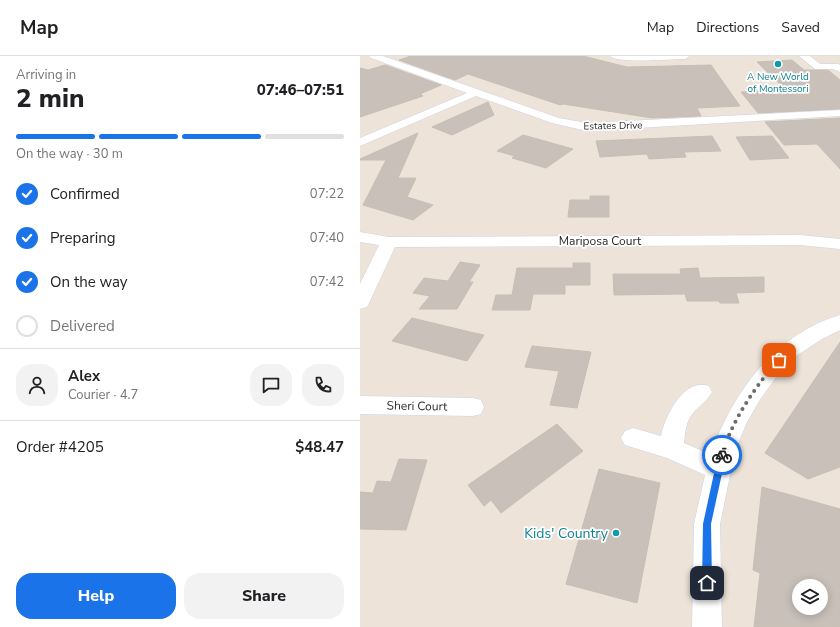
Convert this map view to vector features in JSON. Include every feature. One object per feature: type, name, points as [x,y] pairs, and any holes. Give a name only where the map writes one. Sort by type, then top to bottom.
[{"type":"street","points":[[615,56],[633,58],[685,56]]},
{"type":"street","points":[[804,56],[818,67],[838,67],[835,61],[829,56]]},
{"type":"street","name":"Estates Drive","points":[[372,58],[477,92],[556,121],[587,126],[840,113]]},
{"type":"street","points":[[360,142],[477,92]]},
{"type":"street","name":"Mariposa Court","points":[[360,237],[389,242],[800,240],[840,244]]},
{"type":"street","points":[[360,303],[389,242]]},
{"type":"street","points":[[707,627],[707,524],[723,451],[737,419],[753,392],[770,370],[789,351],[815,334],[840,322]]},
{"type":"street","points":[[671,449],[675,425],[683,408],[702,392]]},
{"type":"street","name":"Sheri Court","points":[[360,405],[474,407]]},
{"type":"street","points":[[633,438],[671,449],[719,469]]},
{"type":"building","points":[[411,56],[583,56],[627,67],[711,65],[740,106],[697,108],[701,116],[652,118],[563,104],[560,105],[468,74],[455,80],[399,60]]},
{"type":"building","points":[[792,60],[804,70],[828,70],[840,80],[840,109],[758,113],[741,92],[786,90],[757,62]]},
{"type":"building","points":[[385,65],[441,85],[420,94],[423,96],[360,117],[360,68],[368,70]]},
{"type":"building","points":[[488,102],[494,115],[452,135],[432,127]]},
{"type":"building","points":[[840,118],[840,169],[817,144],[784,145],[765,122]]},
{"type":"building","points":[[418,133],[398,178],[416,178],[407,197],[433,205],[413,220],[363,205],[386,160],[360,159]]},
{"type":"building","points":[[523,135],[573,149],[546,168],[512,158],[515,156],[497,151]]},
{"type":"building","points":[[712,136],[721,151],[684,152],[686,157],[649,159],[647,154],[600,157],[596,141]]},
{"type":"building","points":[[772,136],[789,158],[750,160],[736,137]]},
{"type":"building","points":[[590,196],[609,196],[609,217],[568,217],[570,200],[590,200]]},
{"type":"building","points":[[460,262],[480,265],[469,282],[473,282],[457,309],[419,309],[430,296],[413,293],[424,278],[448,281]]},
{"type":"building","points":[[573,263],[590,263],[590,285],[565,285],[565,294],[533,294],[530,310],[492,310],[496,295],[512,295],[517,268],[573,268]]},
{"type":"building","points":[[698,268],[700,278],[764,277],[764,292],[736,293],[739,303],[720,303],[719,301],[687,301],[685,294],[614,295],[613,274],[681,274],[680,269]]},
{"type":"building","points":[[412,318],[484,335],[467,361],[392,341]]},
{"type":"building","points":[[840,342],[840,467],[808,479],[765,453]]},
{"type":"building","points":[[532,346],[591,352],[577,408],[550,405],[559,371],[525,367]]},
{"type":"building","points":[[557,424],[583,451],[501,513],[491,500],[484,506],[468,485]]},
{"type":"building","points":[[399,459],[427,460],[406,530],[360,529],[360,492],[373,493],[377,481],[391,482]]},
{"type":"building","name":"Kids' Country","points":[[599,469],[660,483],[637,603],[566,584]]},
{"type":"building","points":[[762,487],[840,509],[840,627],[754,627],[760,573],[753,570]]},
{"type":"way so far","points":[[722,455],[737,419],[753,392],[779,360]]},
{"type":"place","name":"A New World of Montessori","points":[[778,64]]},
{"type":"place","name":"Kids' Country","points":[[616,533]]},
{"type":"route","points":[[707,583],[707,524],[722,455]]}]
